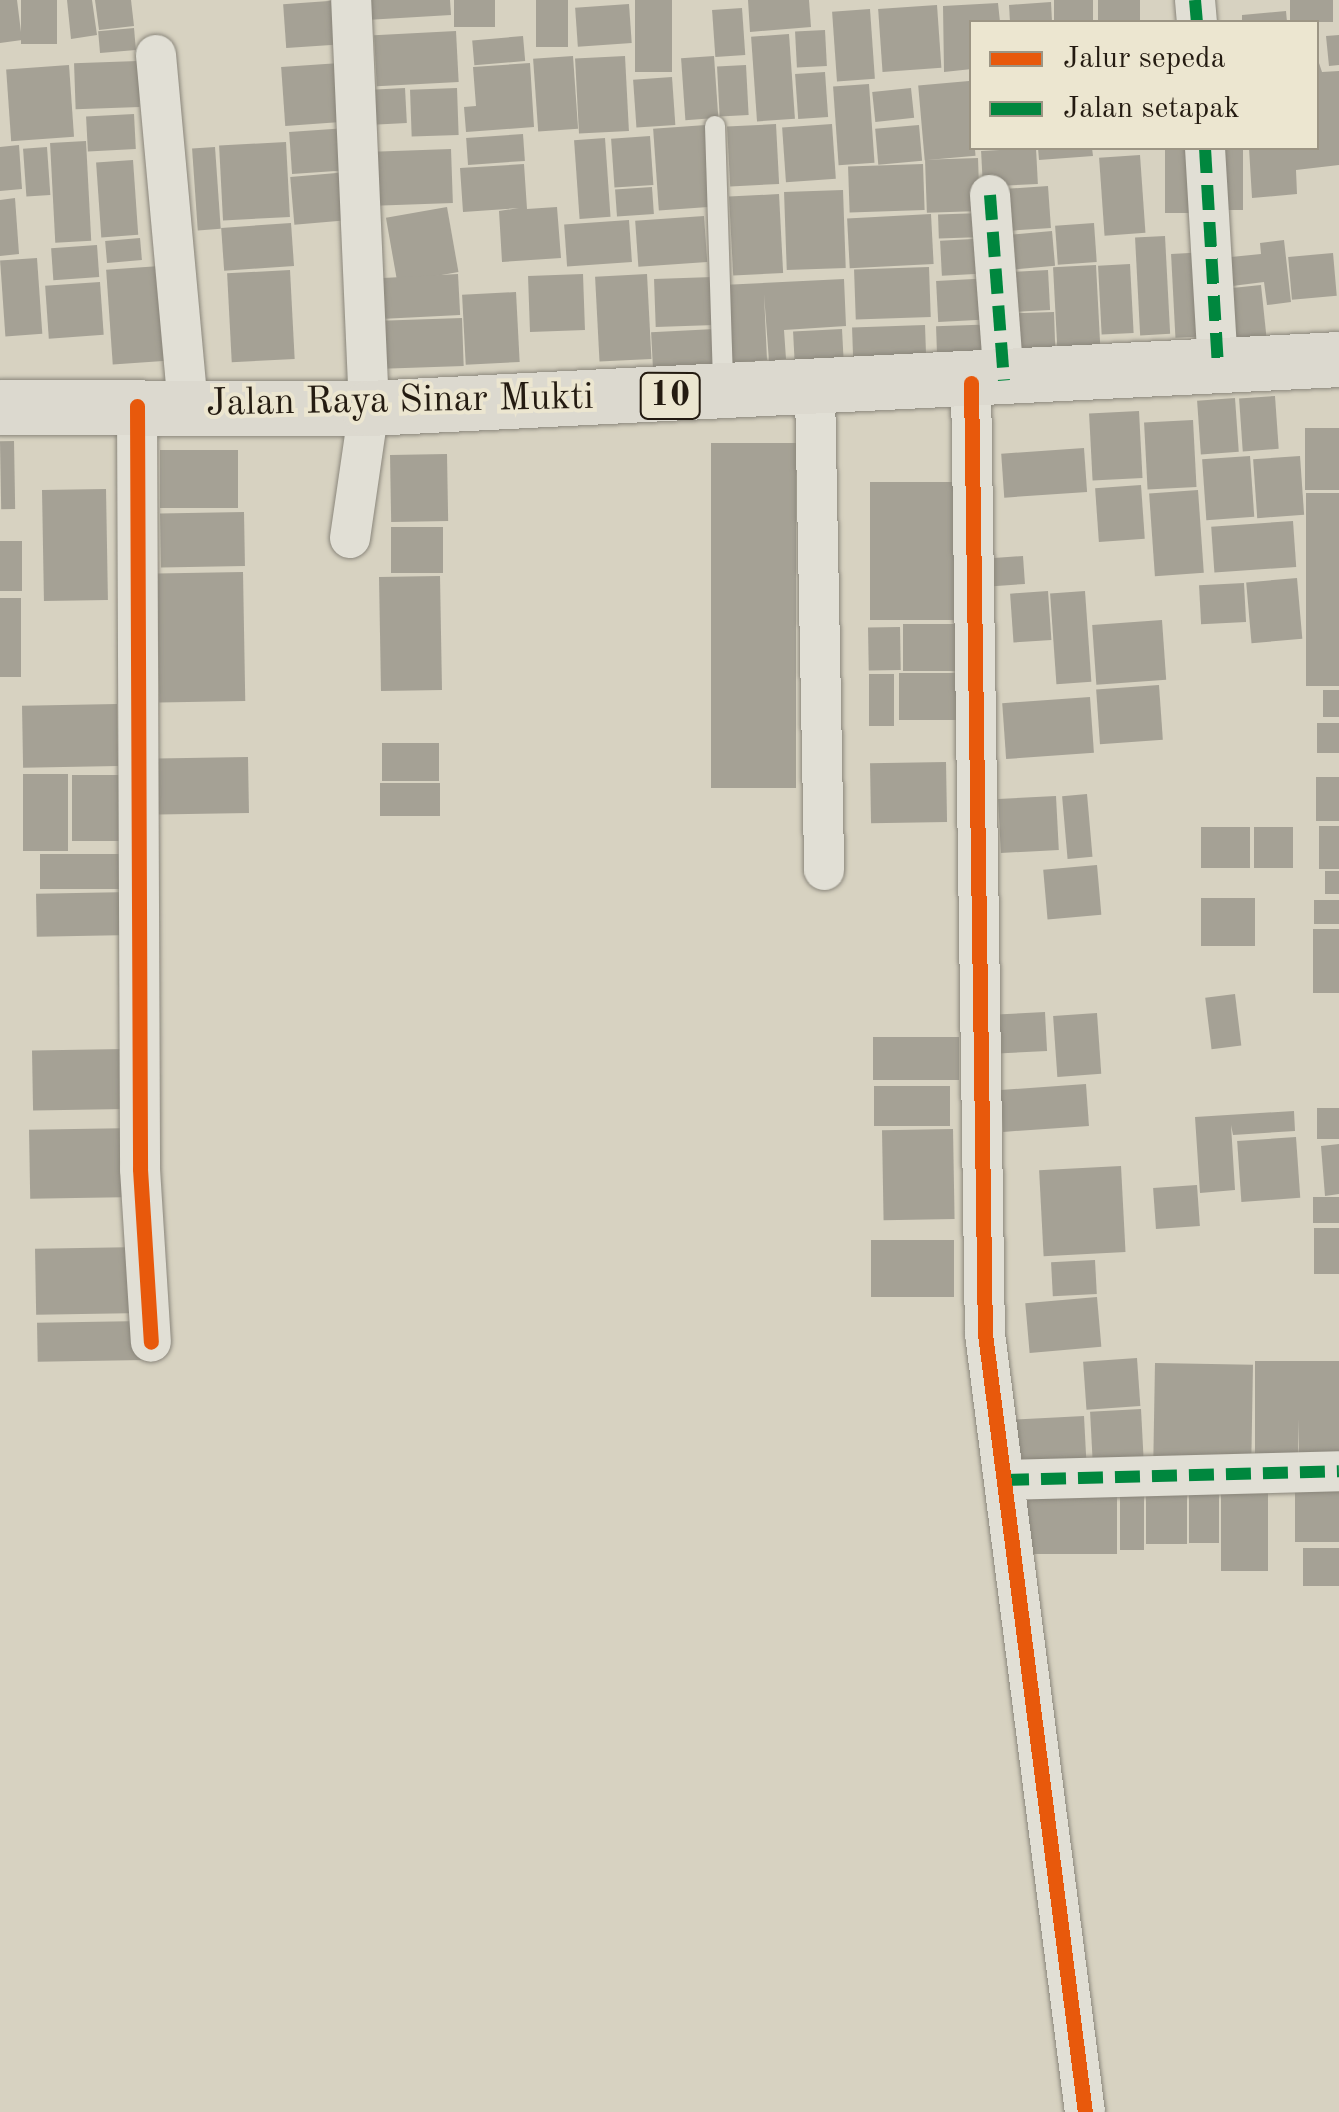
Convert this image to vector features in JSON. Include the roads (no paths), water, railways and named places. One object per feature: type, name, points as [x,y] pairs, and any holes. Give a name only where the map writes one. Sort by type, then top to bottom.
[{"type":"highway","name":"Jalan Raya Sinar Mukti","points":[[0,407],[369,408],[816,391],[1339,358]]},
{"type":"street","points":[[350,538],[369,408],[351,0]]},
{"type":"street","points":[[152,1342],[140,1169],[163,406],[156,55]]},
{"type":"street","points":[[1205,150],[1218,365]]},
{"type":"street","points":[[990,195],[986,1342],[1084,2112]]},
{"type":"street","points":[[816,391],[824,870]]},
{"type":"street","points":[[1004,1480],[1339,1471]]},
{"type":"lane","points":[[715,126],[723,394]]}]
